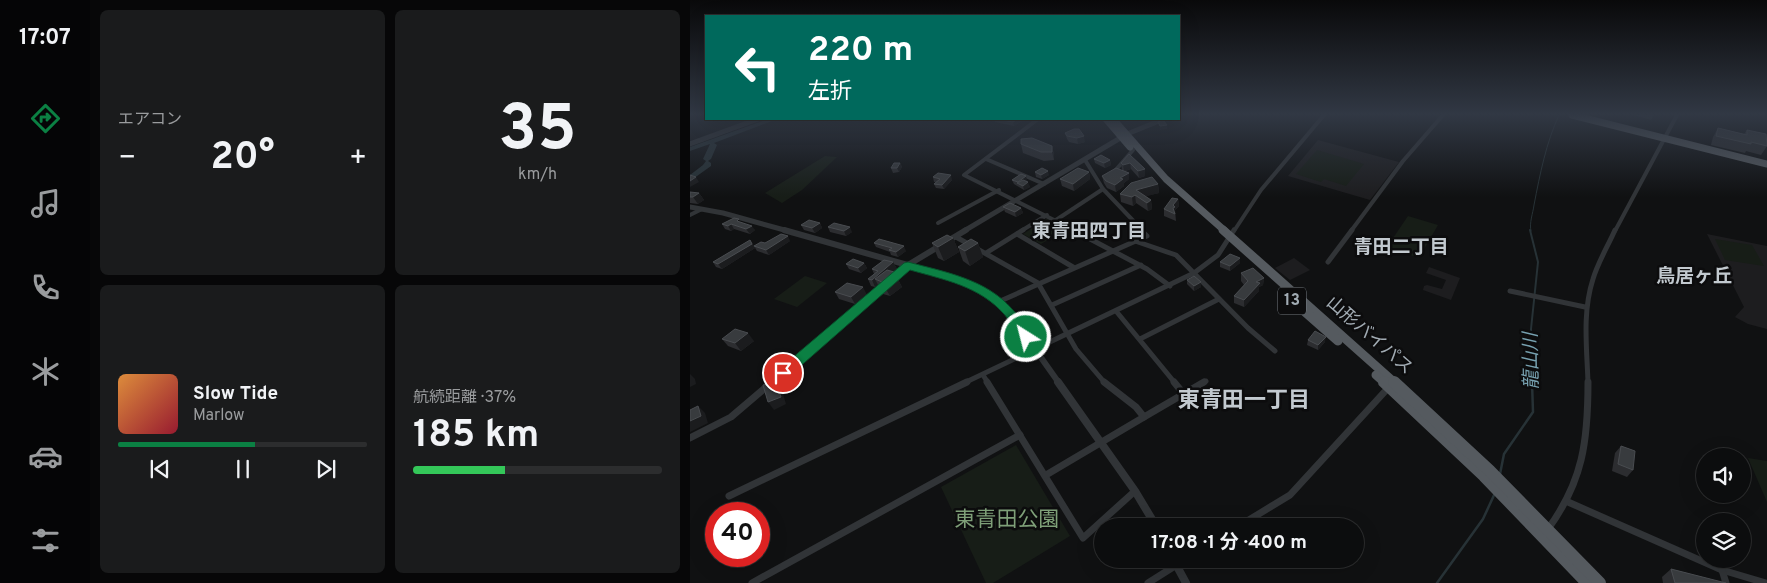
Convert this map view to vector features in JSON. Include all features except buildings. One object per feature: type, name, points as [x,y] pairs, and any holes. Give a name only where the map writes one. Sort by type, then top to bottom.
[{"type":"highway","name":"山形バイパス","points":[[1129,142],[1171,191],[1416,402],[1522,509],[1587,583]]},
{"type":"highway","name":"山形バイパス","points":[[1131,142],[1228,241],[1487,474]]},
{"type":"highway","points":[[1673,142],[1767,164]]},
{"type":"highway","name":"山形バイパス","points":[[1522,509],[1548,529],[1600,583]]},
{"type":"street","points":[[1008,142],[964,175],[1019,200],[1111,251],[1155,272],[1170,286]]},
{"type":"street","points":[[690,438],[731,417],[908,266],[1115,142]]},
{"type":"street","points":[[730,496],[1194,273],[1218,254],[1261,190],[1301,142]]},
{"type":"street","points":[[1328,262],[1403,161],[1419,142]]},
{"type":"street","points":[[1548,529],[1568,502],[1580,468],[1587,434],[1585,307],[1598,265],[1663,142]]},
{"type":"street","points":[[1099,181],[1116,170],[1134,150]]},
{"type":"street","points":[[986,159],[1044,184]]},
{"type":"street","points":[[998,302],[1038,282],[1147,236],[1104,189],[1085,160]]},
{"type":"street","points":[[1056,220],[1104,189]]},
{"type":"street","points":[[938,223],[999,190]]},
{"type":"street","points":[[690,207],[702,208],[972,284],[1008,311],[1102,442],[1151,518]]},
{"type":"street","points":[[690,215],[702,208]]},
{"type":"street","points":[[986,253],[1047,215]]},
{"type":"street","points":[[1017,234],[1073,267]]},
{"type":"street","points":[[956,236],[1038,282],[1086,363],[1105,383],[1136,407],[1144,417]]},
{"type":"street","points":[[1134,241],[1176,255],[1248,328],[1275,352]]},
{"type":"street","points":[[1052,305],[1141,265]]},
{"type":"street","points":[[1510,290],[1585,307]]},
{"type":"street","points":[[1140,339],[1220,299]]},
{"type":"street","points":[[1116,311],[1182,393]]},
{"type":"street","points":[[983,375],[1084,538],[1135,491]]},
{"type":"street","points":[[1046,475],[1182,393],[1206,381]]},
{"type":"street","points":[[1251,518],[1290,495],[1389,387]]},
{"type":"street","points":[[752,583],[1020,435]]},
{"type":"street","points":[[1568,502],[1722,570],[1766,583]]},
{"type":"street","points":[[1148,583],[1167,568]]},
{"type":"street","points":[[1178,568],[1186,583]]},
{"type":"street","points":[[1722,570],[1726,583]]},
{"type":"shaded area","points":[[1316,142],[1326,142],[1399,162],[1370,200],[1288,176]]},
{"type":"shaded area","points":[[1707,234],[1767,246],[1767,329],[1748,324],[1735,317],[1744,307]]},
{"type":"shaded area","points":[[1294,258],[1310,270],[1290,280],[1275,268]]},
{"type":"shaded area","points":[[1429,267],[1460,278],[1451,300],[1423,290],[1424,286],[1427,285],[1442,289],[1446,280],[1426,273]]},
{"type":"green space","points":[[1317,150],[1364,164],[1346,186],[1324,179],[1321,182],[1296,174]]},
{"type":"green space","points":[[825,156],[837,157],[802,190],[782,203],[765,193]]},
{"type":"green space","points":[[1408,216],[1438,225],[1419,258],[1387,247]]},
{"type":"green space","points":[[1047,219],[1066,229],[1041,244],[1023,234]]},
{"type":"green space","points":[[1715,239],[1752,245],[1764,266],[1725,260]]},
{"type":"green space","points":[[805,276],[827,283],[797,307],[774,299]]},
{"type":"green space","name":"東青田公園","points":[[1016,445],[1070,536],[993,583],[986,583],[941,487]]},
{"type":"green space","points":[[1751,458],[1767,461],[1767,502],[1751,465]]},
{"type":"waterway","points":[[690,149],[709,142]]},
{"type":"waterway","name":"龍山川","points":[[1531,231],[1531,221],[1541,170],[1549,142]]},
{"type":"waterway","points":[[707,159],[713,145]]},
{"type":"waterway","points":[[690,179],[707,166],[707,163]]},
{"type":"waterway","name":"龍山川","points":[[1530,230],[1538,262],[1531,329],[1532,383]]},
{"type":"waterway","name":"龍山川","points":[[1500,474],[1504,454],[1533,412],[1532,382]]},
{"type":"waterway","name":"龍山川","points":[[1437,583],[1483,519],[1495,493]]},
{"type":"district","name":"東青田四丁目","points":[[1089,232]]},
{"type":"district","name":"青田二丁目","points":[[1401,248]]},
{"type":"district","name":"鳥居ヶ丘","points":[[1694,277]]},
{"type":"district","name":"東青田一丁目","points":[[1244,401]]},
{"type":"route","points":[[783,373],[908,266],[972,284],[987,293],[1008,311],[1026,337]]}]
